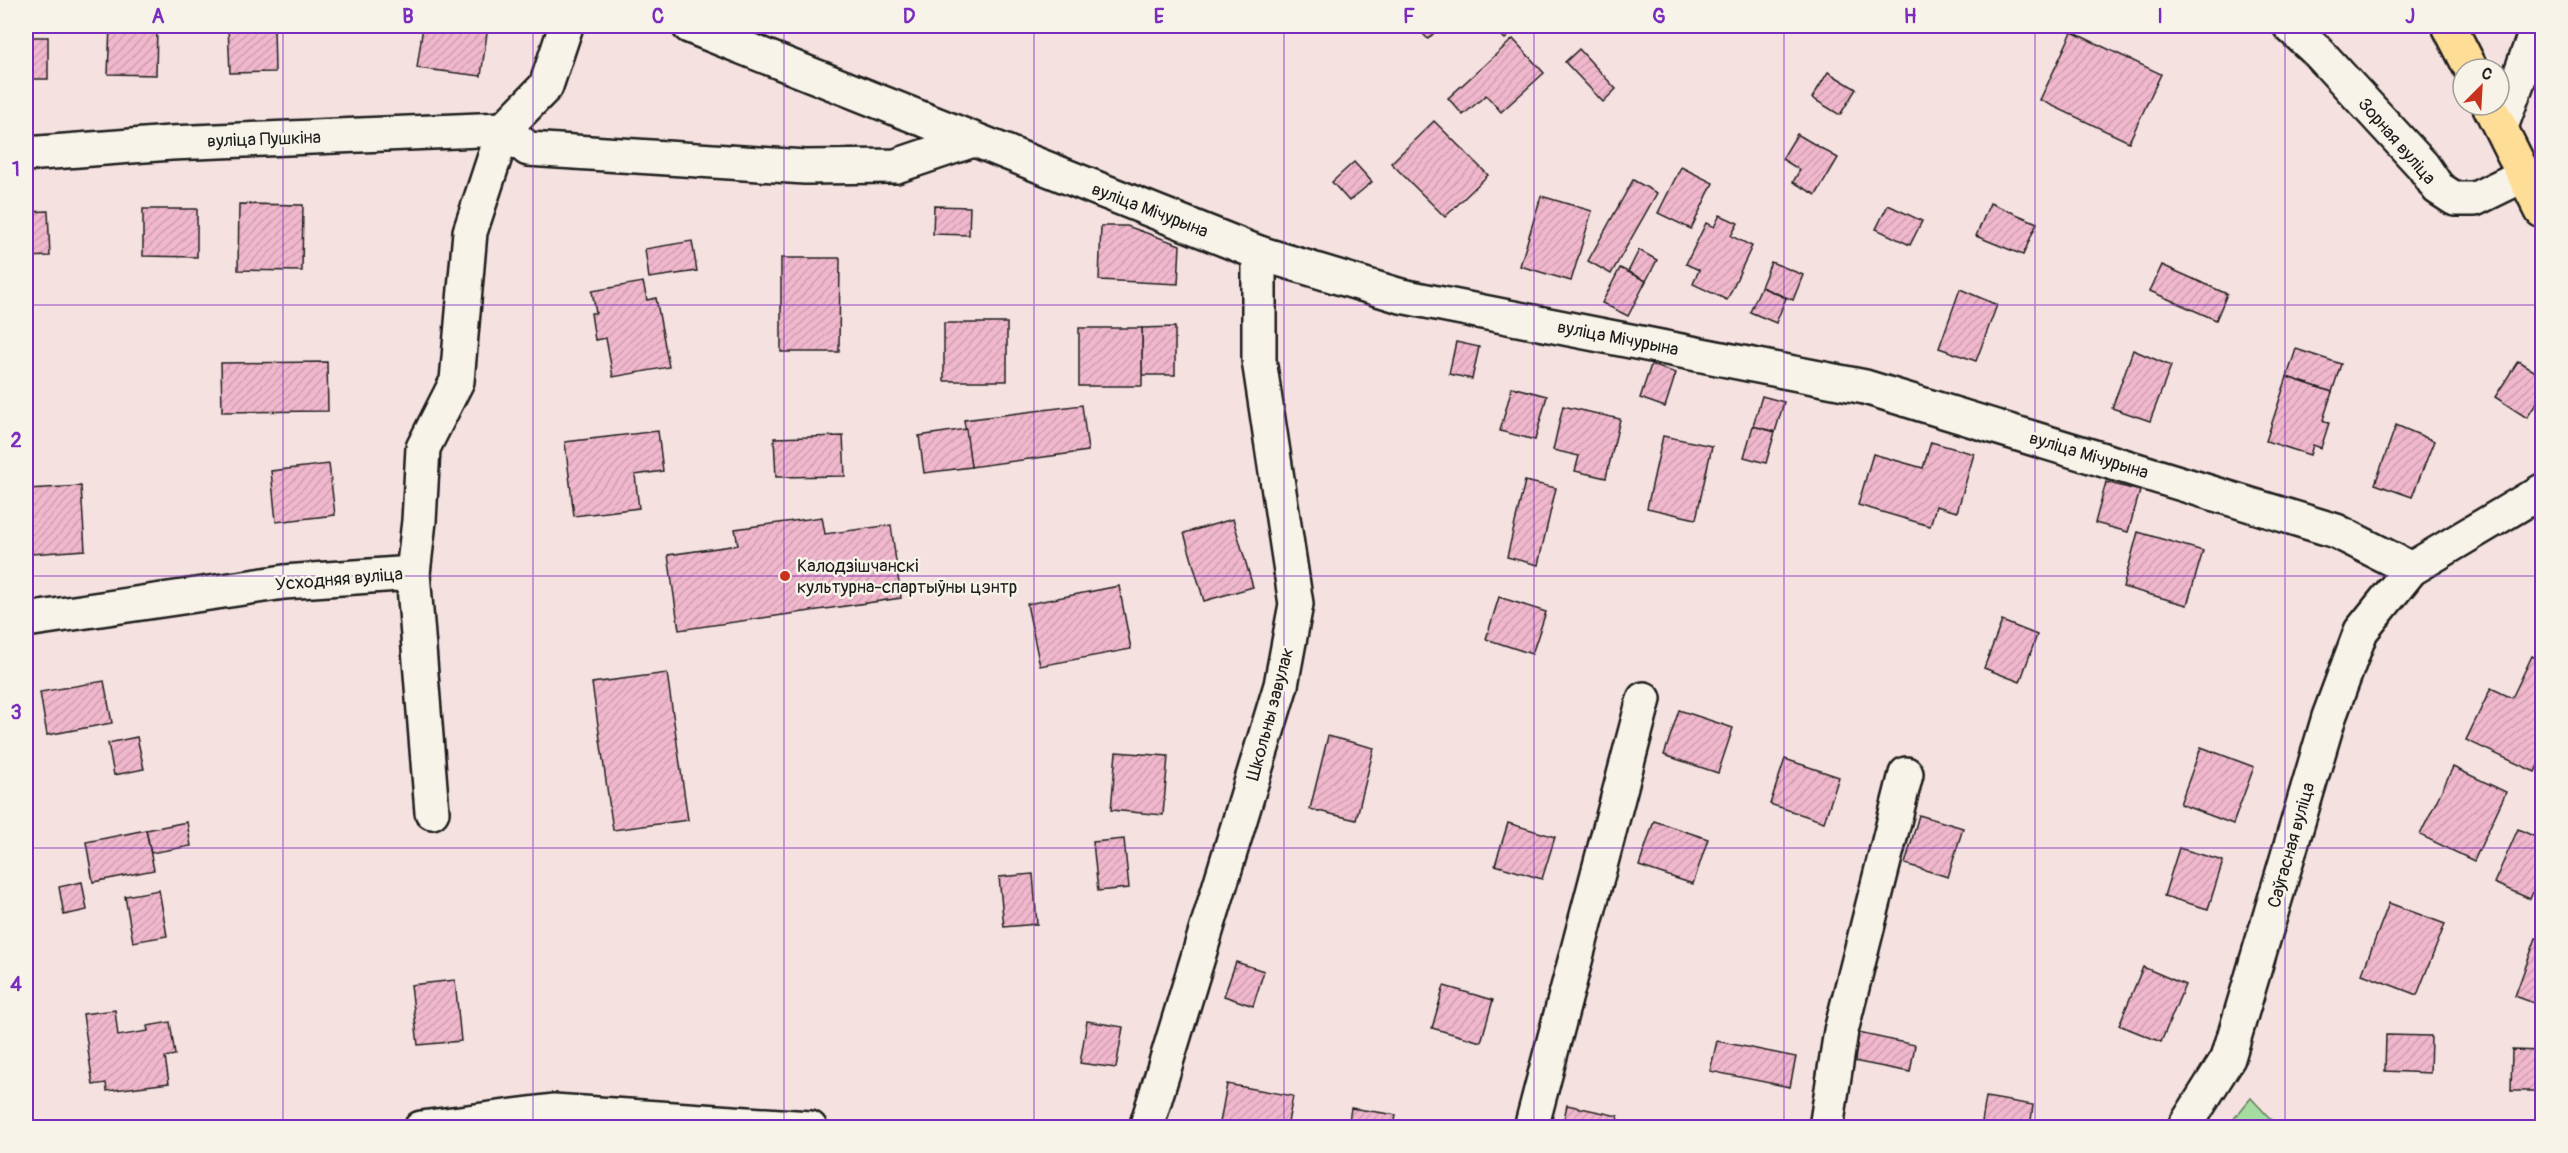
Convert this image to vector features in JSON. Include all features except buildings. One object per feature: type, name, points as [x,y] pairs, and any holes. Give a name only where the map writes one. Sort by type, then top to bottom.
[{"type":"main road","points":[[2449,26],[2465,57]]},
{"type":"main road","points":[[2495,117],[2542,211]]},
{"type":"street","points":[[566,26],[546,86],[504,129],[528,149],[804,167],[896,166],[973,141]]},
{"type":"street","name":"вуліца Мічурына","points":[[689,26],[1259,253],[1401,296],[1865,387],[2336,531],[2411,570]]},
{"type":"street","name":"Зорная вуліца","points":[[2290,26],[2319,53],[2422,166],[2438,188],[2455,199],[2475,199],[2524,175]]},
{"type":"street","points":[[2511,83],[2538,26]]},
{"type":"street","name":"вуліца Пушкіна","points":[[26,154],[171,143],[504,129]]},
{"type":"street","name":"Усходняя вуліца","points":[[26,620],[284,582],[413,573],[419,521],[423,448],[458,381],[470,232],[504,129]]},
{"type":"street","name":"Школьны завулак","points":[[1146,1128],[1281,685],[1296,604],[1259,360],[1259,253]]},
{"type":"street","points":[[2411,570],[2542,491]]},
{"type":"street","name":"Саўгасная вуліца","points":[[2184,1128],[2228,1058],[2328,717],[2361,631],[2411,570]]},
{"type":"street","points":[[413,573],[432,812]]},
{"type":"street","points":[[1530,1128],[1644,699]]},
{"type":"street","points":[[1826,1128],[1841,1031],[1906,774]]},
{"type":"street","points":[[421,1128],[553,1111],[810,1128]]},
{"type":"green space","points":[[2251,1098],[2278,1127],[2227,1127]]},
{"type":"place","name":"Калодзішчанскі культурна-спартыўны цэнтр","points":[[785,576]]}]
